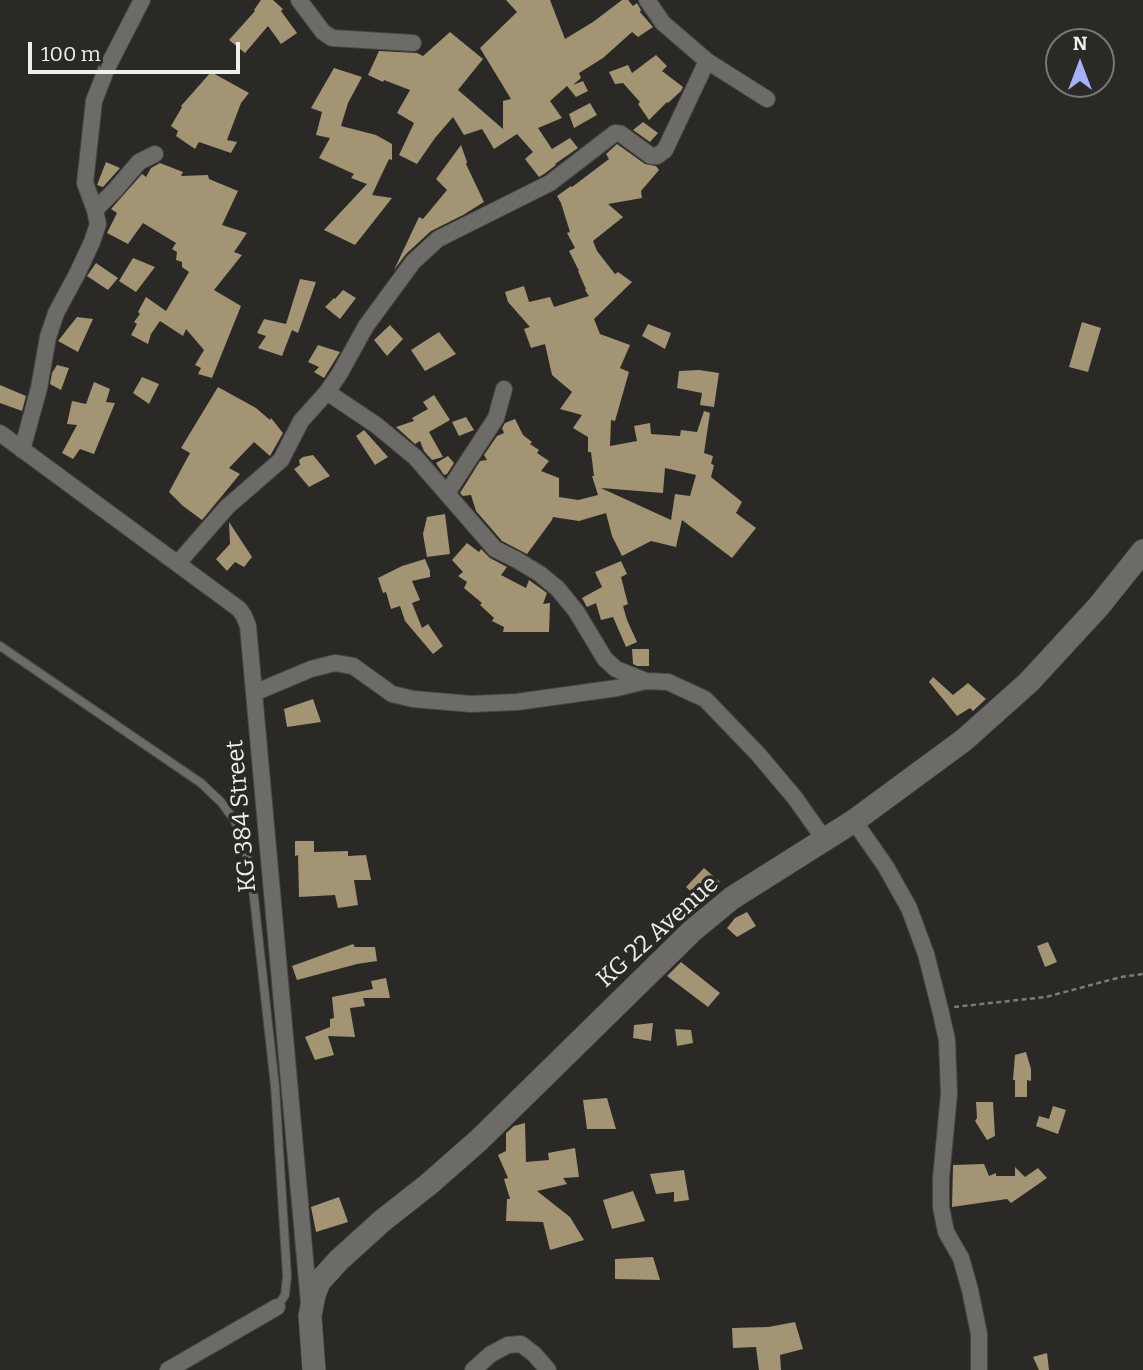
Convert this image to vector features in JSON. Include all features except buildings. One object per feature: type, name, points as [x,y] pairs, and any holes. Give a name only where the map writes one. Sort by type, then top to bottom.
[{"type":"street","points":[[22,450],[56,313],[77,274],[98,224],[85,183],[94,101],[106,70],[142,0]]},
{"type":"street","points":[[299,0],[323,32],[332,38],[414,43]]},
{"type":"street","points":[[647,0],[663,23],[707,61],[767,99]]},
{"type":"street","points":[[178,564],[227,507],[281,460],[301,421],[327,392],[366,326],[413,262],[438,239],[550,183],[615,133],[621,134],[651,156],[657,156],[665,150],[707,61]]},
{"type":"street","points":[[95,209],[139,162],[155,154]]},
{"type":"street","points":[[447,493],[496,418],[504,389]]},
{"type":"street","points":[[327,392],[376,425],[415,457],[495,549],[540,574],[558,589],[611,664],[646,681]]},
{"type":"street","name":"KG 384 Street","points":[[0,433],[239,609],[248,626],[310,1316]]},
{"type":"street","name":"KG 22 Avenue","points":[[314,1370],[310,1316],[319,1282],[332,1267],[382,1221],[479,1140],[692,931],[732,898],[854,821],[964,740],[1029,682],[1099,606],[1143,551]]},
{"type":"street","points":[[254,693],[335,663],[353,666],[392,694],[412,699],[471,704],[517,702],[617,688],[646,681],[668,682],[705,699],[758,754],[824,839]]},
{"type":"street","points":[[854,821],[886,867],[909,908],[926,954],[940,1009],[947,1040],[949,1094],[941,1178],[942,1207],[946,1231],[961,1258],[970,1290],[979,1334],[979,1370]]},
{"type":"street","points":[[168,1370],[277,1307]]},
{"type":"street","points":[[473,1370],[491,1354],[508,1345],[521,1344],[548,1370]]},
{"type":"lane","points":[[0,646],[201,783],[221,802],[235,821],[251,871],[275,1086],[287,1276],[285,1295],[277,1307]]},
{"type":"path","points":[[940,1009],[1046,997],[1102,981],[1143,974]]}]
